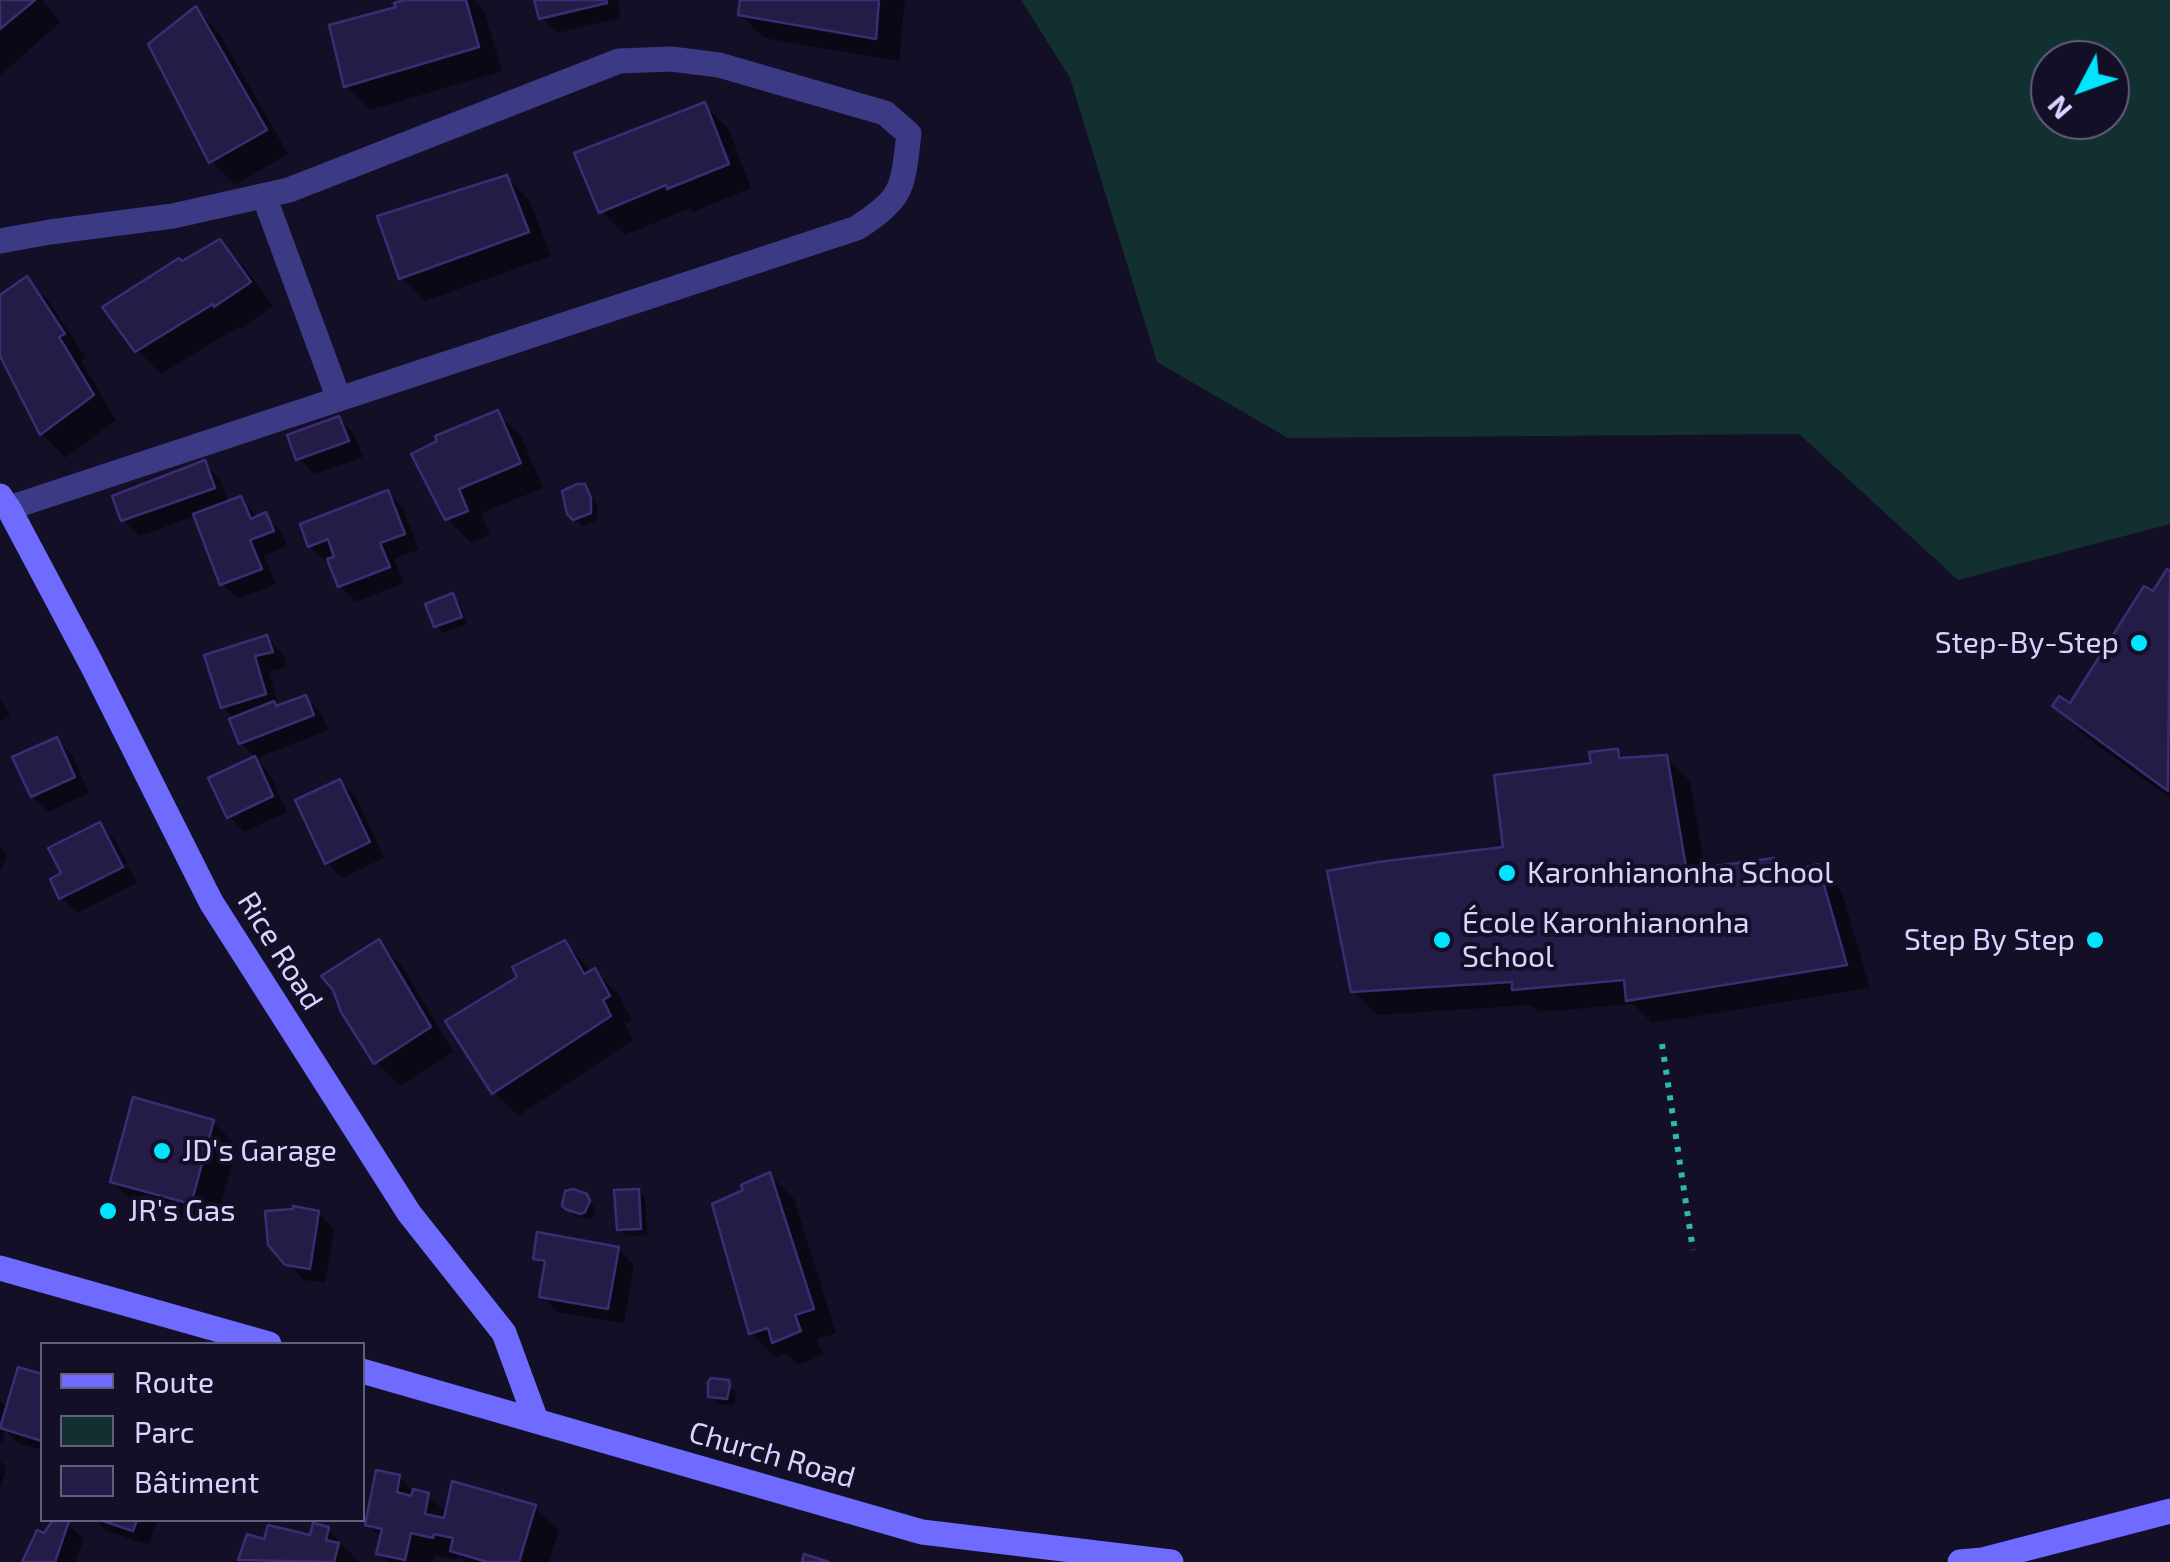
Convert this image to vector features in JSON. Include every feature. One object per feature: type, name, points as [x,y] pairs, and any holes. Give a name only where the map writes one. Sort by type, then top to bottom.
[{"type":"street","points":[[0,240],[173,216],[290,190],[619,61],[671,59],[720,66],[885,113],[909,134],[903,182],[888,207],[858,228],[338,399],[4,502]]},
{"type":"street","points":[[264,196],[338,399]]},
{"type":"street","name":"Rice Road","points":[[4,502],[211,902],[409,1213],[504,1333],[536,1420]]},
{"type":"street","points":[[0,1268],[262,1342]]},
{"type":"street","name":"Church Road","points":[[365,1372],[922,1532],[1171,1562]]},
{"type":"street","points":[[1960,1562],[1982,1560],[2170,1511]]},
{"type":"path","points":[[1662,1044],[1693,1250]]},
{"type":"green space","points":[[1021,0],[2170,0],[2170,524],[1958,580],[1799,434],[1288,438],[1157,362],[1070,78]]},
{"type":"building","points":[[0,0],[35,0],[0,29]]},
{"type":"building","points":[[466,0],[479,47],[344,87],[329,25],[396,7],[394,3]]},
{"type":"building","points":[[534,0],[606,0],[607,3],[539,19]]},
{"type":"building","points":[[740,0],[879,0],[876,39],[738,15]]},
{"type":"building","points":[[196,6],[267,130],[209,163],[148,44]]},
{"type":"building","points":[[705,102],[729,164],[599,213],[574,153]]},
{"type":"building","points":[[507,175],[529,232],[399,279],[377,216]]},
{"type":"building","points":[[220,239],[251,282],[135,352],[102,307],[179,258],[182,261]]},
{"type":"building","points":[[27,276],[65,334],[59,337],[94,395],[40,435],[0,356],[0,295]]},
{"type":"building","points":[[498,410],[521,463],[459,489],[468,511],[445,520],[411,454],[437,441],[435,436]]},
{"type":"building","points":[[339,416],[349,441],[296,460],[287,435]]},
{"type":"building","points":[[205,460],[215,488],[121,521],[112,496]]},
{"type":"building","points":[[585,484],[591,498],[591,513],[573,520],[567,514],[562,491]]},
{"type":"building","points":[[388,490],[405,534],[380,543],[390,567],[338,587],[327,559],[334,557],[328,539],[308,547],[300,524]]},
{"type":"building","points":[[241,496],[251,519],[266,512],[274,531],[250,540],[262,569],[220,585],[193,514]]},
{"type":"building","name":"Step-By-Step","points":[[2167,569],[2168,791],[2052,706],[2059,696],[2070,703],[2144,586],[2153,591]]},
{"type":"building","points":[[453,593],[462,617],[434,627],[425,604]]},
{"type":"building","points":[[267,635],[273,652],[255,656],[266,694],[221,708],[204,655]]},
{"type":"building","points":[[306,695],[314,715],[239,744],[229,719],[274,701],[276,706]]},
{"type":"building","points":[[57,737],[75,777],[31,797],[12,757]]},
{"type":"building","name":"Karonhianonha School","points":[[1618,749],[1619,758],[1667,755],[1689,885],[1703,883],[1701,868],[1774,858],[1779,875],[1818,864],[1847,965],[1626,1001],[1624,980],[1512,990],[1512,982],[1351,992],[1327,871],[1503,847],[1494,775],[1591,763],[1589,752]]},
{"type":"building","points":[[255,756],[273,796],[227,818],[208,778]]},
{"type":"building","points":[[340,779],[370,842],[325,864],[295,800]]},
{"type":"building","points":[[100,822],[123,867],[59,899],[50,879],[61,873],[48,848]]},
{"type":"building","points":[[379,939],[431,1027],[374,1064],[341,1012],[333,990],[321,976]]},
{"type":"building","points":[[565,940],[584,974],[595,968],[610,996],[603,1000],[611,1016],[492,1094],[445,1021],[517,977],[512,967]]},
{"type":"building","name":"JD's Garage","points":[[133,1097],[214,1120],[191,1204],[110,1182]]},
{"type":"building","points":[[770,1172],[814,1309],[795,1315],[801,1331],[772,1343],[768,1328],[749,1334],[712,1204]]},
{"type":"building","points":[[573,1189],[587,1194],[590,1201],[580,1214],[562,1205],[565,1191]]},
{"type":"building","points":[[639,1189],[641,1229],[617,1230],[614,1190]]},
{"type":"building","points":[[293,1206],[319,1211],[310,1269],[285,1265],[268,1245],[265,1211]]},
{"type":"building","points":[[537,1232],[619,1247],[608,1309],[539,1297],[545,1261],[533,1259]]},
{"type":"building","points":[[18,1367],[40,1373],[40,1440],[0,1428]]},
{"type":"building","points":[[711,1378],[729,1380],[727,1399],[708,1397]]},
{"type":"building","points":[[376,1470],[400,1475],[397,1492],[411,1496],[413,1489],[429,1493],[425,1514],[444,1518],[452,1481],[536,1505],[519,1562],[487,1562],[450,1551],[453,1538],[434,1534],[433,1538],[411,1533],[405,1560],[376,1554],[382,1529],[365,1525]]},
{"type":"building","points":[[52,1522],[69,1522],[55,1562],[22,1562],[37,1530],[44,1533]]},
{"type":"building","points":[[106,1522],[136,1522],[133,1531]]},
{"type":"building","points":[[313,1523],[329,1527],[326,1540],[339,1543],[334,1562],[238,1560],[247,1534],[264,1539],[268,1525],[310,1535]]},
{"type":"building","points":[[804,1554],[829,1562],[802,1562]]},
{"type":"place","name":"Step-By-Step","points":[[2139,643]]},
{"type":"place","name":"Karonhianonha School","points":[[1507,873]]},
{"type":"place","name":"École Karonhianonha School","points":[[1442,940]]},
{"type":"place","name":"Step By Step","points":[[2095,940]]},
{"type":"place","name":"JD's Garage","points":[[162,1151]]},
{"type":"place","name":"JR's Gas","points":[[108,1211]]}]
